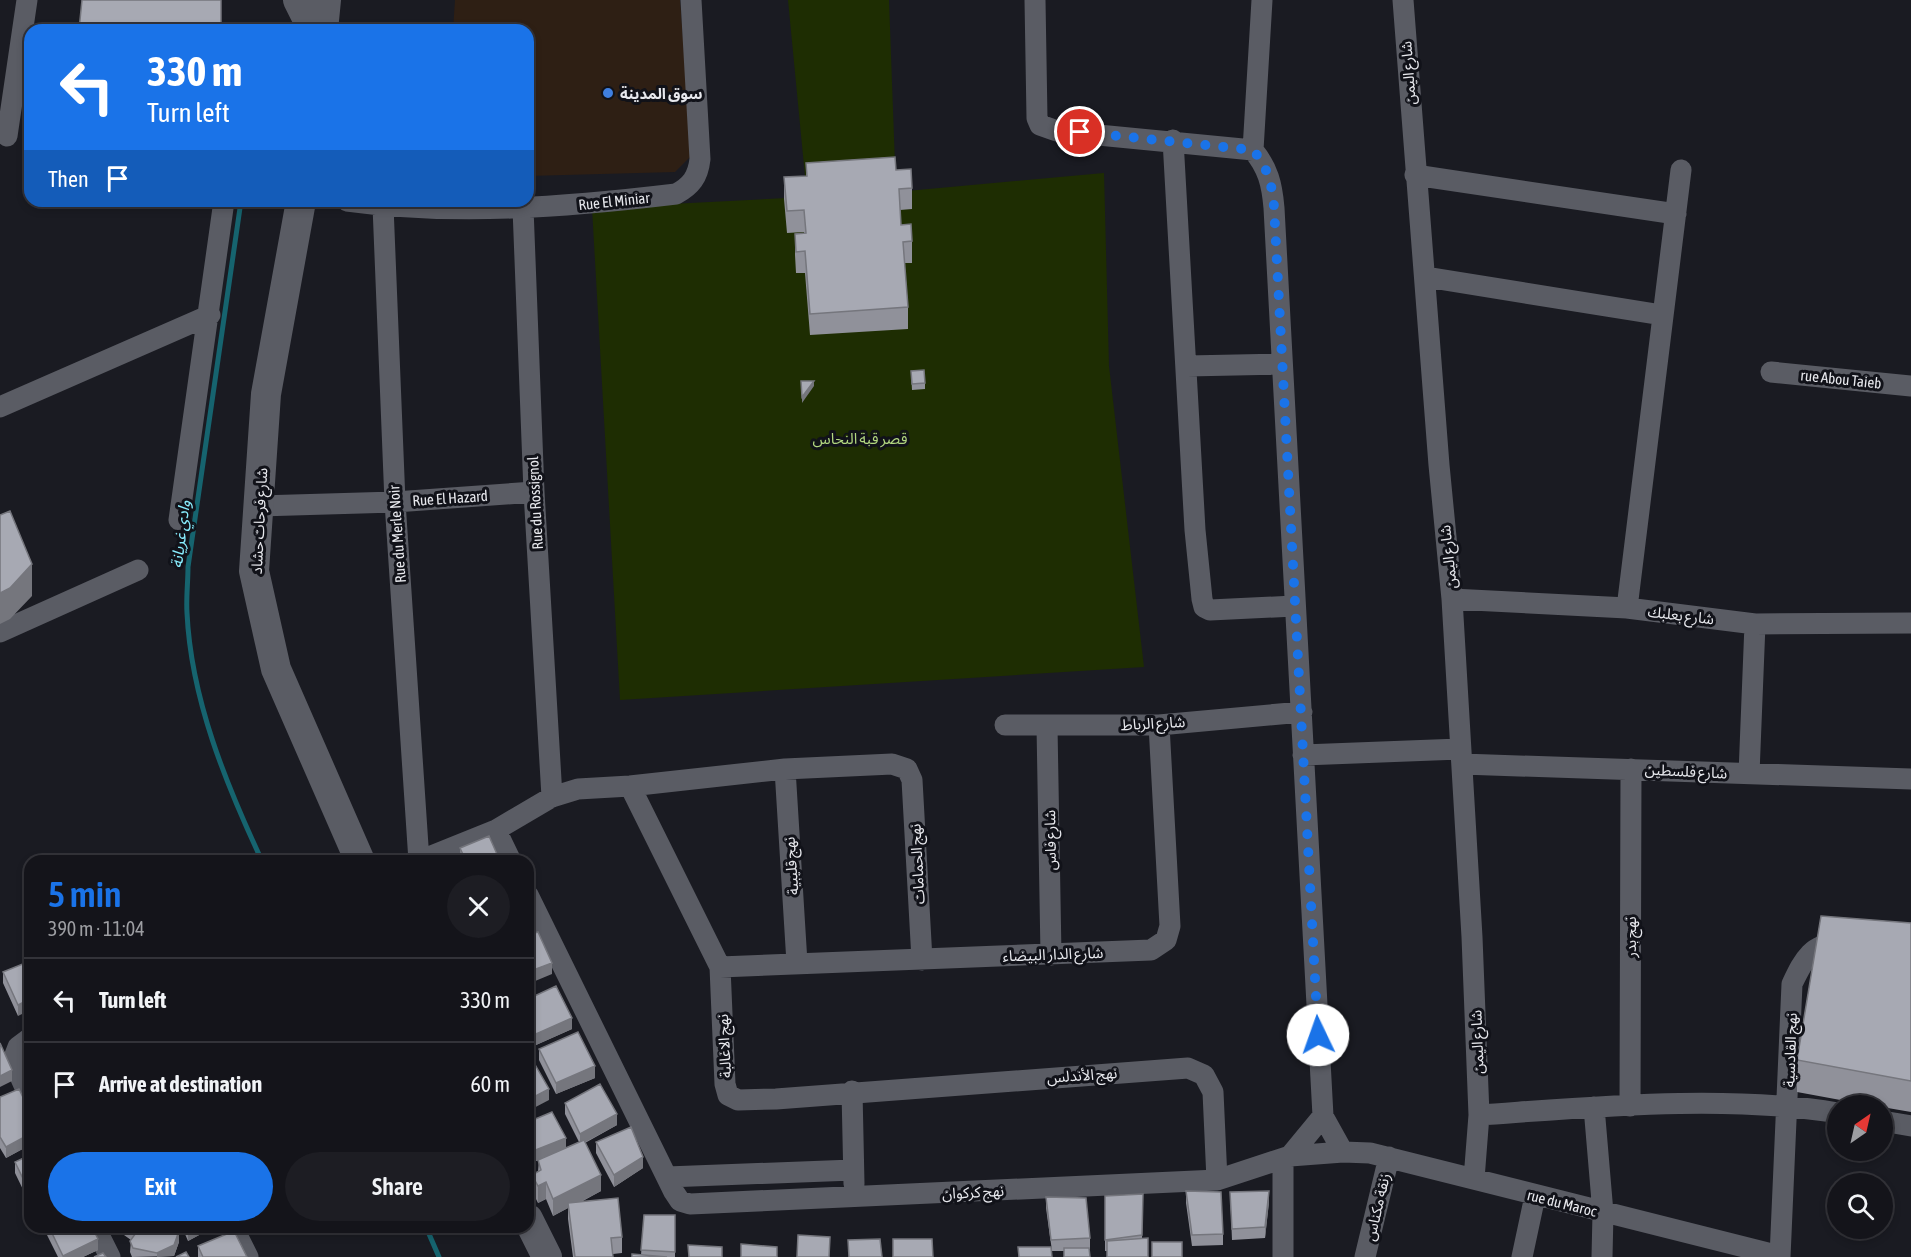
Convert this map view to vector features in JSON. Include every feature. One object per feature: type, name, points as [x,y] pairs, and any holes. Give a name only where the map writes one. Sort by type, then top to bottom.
[{"type":"street","points":[[7,136],[27,0]]},
{"type":"street","points":[[298,0],[310,24]]},
{"type":"street","points":[[324,24],[327,0]]},
{"type":"street","name":"Rue El Miniar","points":[[534,207],[676,194],[690,185],[696,177],[700,159],[691,0]]},
{"type":"street","points":[[1035,0],[1037,118],[1040,125],[1057,130],[1173,140],[1253,150]]},
{"type":"street","points":[[1262,0],[1253,150],[1266,168],[1272,191],[1323,1116],[1343,1152]]},
{"type":"street","name":"شارع اليمن","points":[[1403,0],[1415,175],[1426,277],[1439,465],[1452,599],[1479,1115],[1474,1179]]},
{"type":"street","points":[[1173,140],[1196,530],[1204,607],[1210,610],[1247,610],[1294,606]]},
{"type":"street","points":[[1627,608],[1681,170]]},
{"type":"street","points":[[1415,175],[1676,214]]},
{"type":"street","points":[[179,520],[209,323],[223,207]]},
{"type":"street","name":"شارع فرحات حشاد","points":[[300,207],[266,394],[254,571],[276,669],[357,855]]},
{"type":"street","name":"Rue du Merle Noir","points":[[383,207],[395,502],[419,855]]},
{"type":"street","name":"Rue El Miniar","points":[[500,207],[534,207]]},
{"type":"street","name":"Rue du Rossignol","points":[[523,208],[534,492],[552,796]]},
{"type":"street","points":[[1426,277],[1662,315]]},
{"type":"street","points":[[0,407],[209,323]]},
{"type":"street","points":[[0,423],[209,323]]},
{"type":"street","points":[[1187,366],[1282,364]]},
{"type":"street","name":"rue Abou Taieb","points":[[1772,372],[1911,386]]},
{"type":"street","name":"Rue El Hazard","points":[[259,506],[395,502],[534,492]]},
{"type":"street","points":[[0,632],[138,570]]},
{"type":"street","name":"شارع بعلبك","points":[[1452,599],[1627,608],[1755,624],[1911,623]]},
{"type":"street","points":[[1749,774],[1755,624]]},
{"type":"street","name":"شارع الرباط","points":[[1005,725],[1159,725],[1302,712]]},
{"type":"street","name":"شارع الدار البيضاء","points":[[720,968],[1151,950],[1166,940],[1170,926],[1159,725]]},
{"type":"street","name":"شارع فاس","points":[[1047,726],[1051,955]]},
{"type":"street","name":"شارع فلسطين","points":[[1303,755],[1461,756],[1630,769],[1911,779]]},
{"type":"street","name":"نهج الحمامات","points":[[785,769],[892,764],[908,769],[912,780],[922,960]]},
{"type":"street","points":[[434,855],[496,830],[552,796],[578,789],[630,786],[785,769]]},
{"type":"street","name":"نهج قليبية","points":[[785,769],[797,963]]},
{"type":"street","name":"نهج بدر","points":[[1630,769],[1630,1106]]},
{"type":"street","name":"نهج الاغالبة","points":[[630,786],[720,968],[725,1084],[728,1095],[738,1100],[776,1099],[852,1091]]},
{"type":"street","points":[[496,830],[508,855]]},
{"type":"street","name":"نهج كركوان","points":[[534,907],[666,1177],[680,1201],[690,1204],[854,1198],[1217,1180],[1287,1158]]},
{"type":"street","name":"نهج القادسية","points":[[1780,1257],[1792,984],[1806,956],[1819,945],[1832,943],[1867,946]]},
{"type":"street","points":[[24,1042],[18,1047],[13,1060],[24,1086]]},
{"type":"street","name":"نهج الأندلس","points":[[852,1091],[1188,1068],[1204,1075],[1213,1092],[1217,1180]]},
{"type":"street","points":[[852,1091],[854,1198]]},
{"type":"street","points":[[1479,1115],[1630,1106],[1788,1105],[1827,1111]]},
{"type":"street","points":[[1594,1107],[1603,1213],[1602,1257]]},
{"type":"street","points":[[1283,1257],[1287,1158],[1323,1116]]},
{"type":"street","points":[[1893,1123],[1911,1126]]},
{"type":"street","name":"rue du Maroc","points":[[1287,1158],[1343,1152],[1389,1157],[1535,1197],[1780,1257]]},
{"type":"street","name":"زنقة مكناس","points":[[1365,1257],[1389,1157]]},
{"type":"street","points":[[666,1177],[853,1170]]},
{"type":"street","points":[[1522,1257],[1535,1197]]},
{"type":"street","points":[[534,1231],[547,1257]]},
{"type":"street","points":[[98,1233],[110,1257]]},
{"type":"street","points":[[235,1233],[248,1257]]},
{"type":"shaded area","name":"سوق المدينة","points":[[455,0],[680,0],[692,155],[675,172],[534,176],[534,24],[453,24]]},
{"type":"green space","name":"قصر قبة النحاس","points":[[788,0],[889,0],[896,192],[1104,173],[1109,366],[1144,667],[620,700],[592,208],[807,197]]},
{"type":"building","points":[[82,0],[221,0],[221,24],[80,24]]},
{"type":"building","points":[[895,157],[896,170],[911,169],[912,188],[899,189],[901,225],[911,224],[912,241],[903,242],[908,307],[810,314],[805,251],[796,252],[795,234],[806,233],[804,210],[787,211],[784,177],[807,176],[806,163]]},
{"type":"building","points":[[924,370],[925,383],[912,384],[911,371]]},
{"type":"building","points":[[801,381],[814,381],[802,397]]},
{"type":"building","points":[[10,511],[32,564],[10,588],[0,593],[0,515]]},
{"type":"building","points":[[489,836],[497,855],[463,855],[460,848]]},
{"type":"building","points":[[1821,916],[1911,923],[1911,1081],[1797,1060]]},
{"type":"building","points":[[538,932],[552,963],[534,970],[534,933]]},
{"type":"building","points":[[24,963],[24,1002],[18,1005],[3,972]]},
{"type":"building","points":[[556,986],[572,1018],[536,1034],[534,996]]},
{"type":"building","points":[[578,1032],[595,1066],[556,1083],[539,1049]]},
{"type":"building","points":[[0,1043],[12,1070],[0,1076]]},
{"type":"building","points":[[534,1063],[549,1089],[534,1097]]},
{"type":"building","points":[[600,1084],[617,1114],[580,1134],[565,1103]]},
{"type":"building","points":[[19,1089],[24,1099],[24,1137],[6,1147],[0,1137],[0,1097]]},
{"type":"building","points":[[552,1112],[566,1138],[534,1151],[534,1120]]},
{"type":"building","points":[[631,1127],[643,1157],[614,1175],[596,1142]]},
{"type":"building","points":[[584,1140],[601,1175],[553,1199],[546,1182],[538,1186],[534,1179],[534,1174],[541,1170],[538,1160]]},
{"type":"building","points":[[24,1158],[24,1181],[15,1162]]},
{"type":"building","points":[[1186,1191],[1221,1192],[1223,1234],[1192,1235]]},
{"type":"building","points":[[1269,1191],[1265,1227],[1232,1229],[1230,1192]]},
{"type":"building","points":[[1143,1194],[1142,1235],[1105,1240],[1105,1196]]},
{"type":"building","points":[[1046,1197],[1086,1198],[1090,1238],[1051,1240]]},
{"type":"building","points":[[618,1198],[622,1237],[611,1238],[613,1257],[575,1257],[568,1203]]},
{"type":"building","points":[[644,1215],[675,1215],[675,1252],[641,1250]]},
{"type":"building","points":[[52,1233],[95,1233],[98,1239],[63,1256]]},
{"type":"building","points":[[136,1233],[178,1233],[174,1245],[157,1253],[133,1248],[130,1241]]},
{"type":"building","points":[[229,1233],[235,1233],[247,1257],[203,1257],[198,1246]]},
{"type":"building","points":[[798,1235],[830,1237],[829,1257],[797,1257]]},
{"type":"building","points":[[1148,1238],[1148,1257],[1107,1257],[1107,1241]]},
{"type":"building","points":[[880,1239],[882,1257],[849,1257],[848,1240]]},
{"type":"building","points":[[893,1239],[932,1239],[933,1257],[893,1257]]},
{"type":"building","points":[[1152,1242],[1182,1242],[1182,1257],[1152,1257]]},
{"type":"building","points":[[741,1244],[777,1247],[777,1257],[741,1257]]},
{"type":"building","points":[[688,1245],[722,1247],[722,1257],[689,1257]]},
{"type":"building","points":[[1018,1247],[1051,1247],[1052,1257],[1019,1257]]},
{"type":"building","points":[[1064,1248],[1089,1248],[1090,1257],[1064,1257]]},
{"type":"building","points":[[186,1252],[189,1257],[176,1257]]},
{"type":"building","points":[[103,1253],[106,1257],[94,1257]]},
{"type":"building","points":[[632,1254],[667,1257],[632,1257]]},
{"type":"waterway","name":"وادي غريانة","points":[[240,207],[188,567],[187,607],[195,677],[203,709],[224,771],[259,855]]},
{"type":"waterway","name":"وادي غريانة","points":[[429,1233],[439,1257]]},
{"type":"place","name":"سوق المدينة","points":[[608,93]]},
{"type":"route","points":[[1080,132],[1253,150],[1263,162],[1270,177],[1274,207],[1318,1035]]}]
